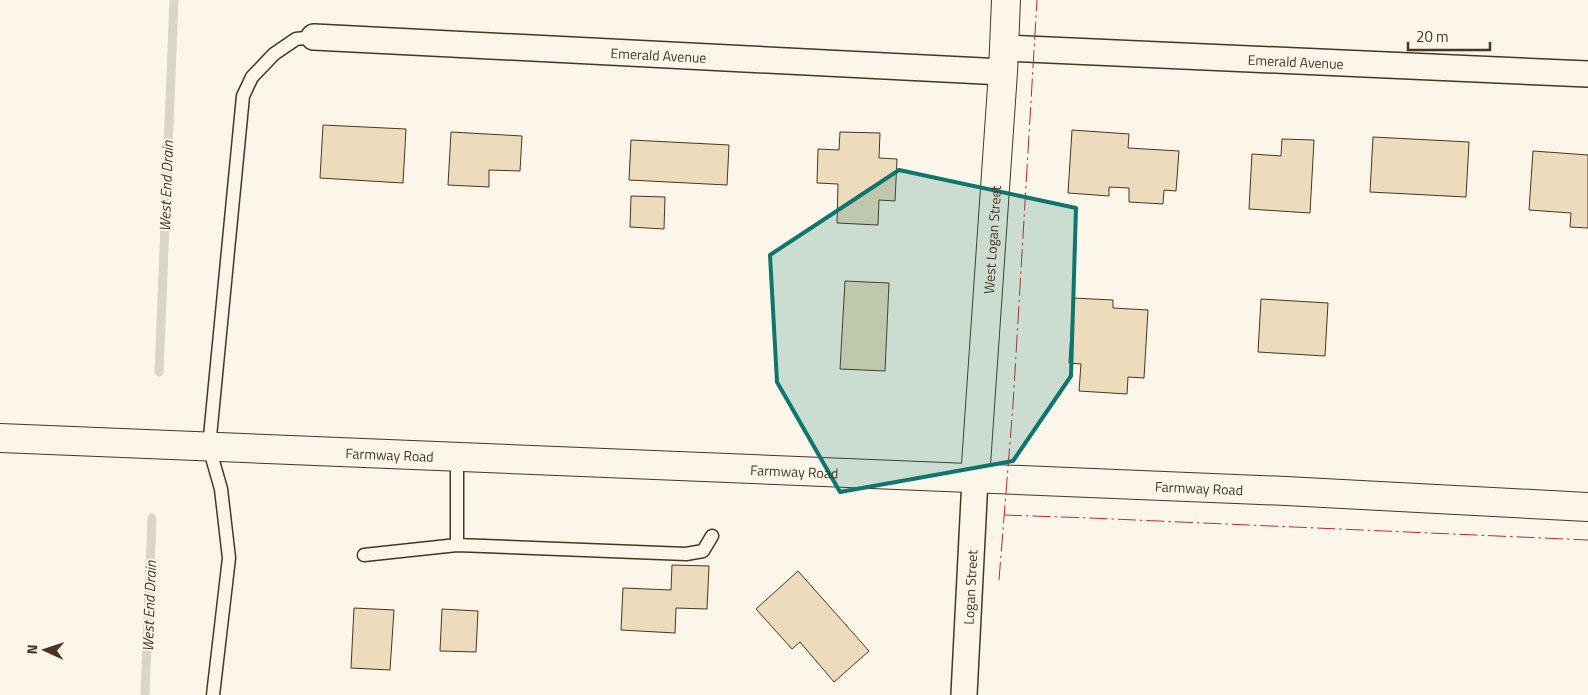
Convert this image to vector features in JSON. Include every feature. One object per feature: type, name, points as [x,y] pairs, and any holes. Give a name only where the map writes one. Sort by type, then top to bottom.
[{"type":"main road","name":"West Logan Street","points":[[976,479],[1004,60],[1006,0]]},
{"type":"main road","name":"Farmway Road","points":[[0,438],[1286,491],[1588,507]]},
{"type":"street","name":"Emerald Avenue","points":[[314,37],[1004,60],[1588,74]]},
{"type":"street","name":"Logan Street","points":[[964,695],[976,479]]},
{"type":"lane","points":[[213,695],[228,558],[221,489],[209,446],[243,96],[252,76],[274,54],[296,39],[314,37]]},
{"type":"lane","points":[[456,457],[458,545]]},
{"type":"lane","points":[[364,555],[458,545],[686,554],[703,551],[712,536]]},
{"type":"highlighted area","points":[[899,170],[1076,208],[1071,376],[1013,461],[840,492],[777,382],[770,255]]},
{"type":"building","points":[[323,125],[406,129],[403,183],[320,178]]},
{"type":"building","points":[[1072,130],[1129,134],[1128,148],[1179,151],[1176,191],[1164,190],[1163,204],[1129,202],[1129,188],[1109,187],[1109,196],[1068,193]]},
{"type":"building","points":[[451,132],[522,136],[520,171],[489,170],[489,187],[448,185]]},
{"type":"building","points":[[840,132],[880,133],[879,158],[897,159],[895,201],[879,200],[878,225],[837,223],[838,184],[817,183],[818,149],[839,150]]},
{"type":"building","points":[[1373,137],[1469,142],[1466,197],[1370,192]]},
{"type":"building","points":[[1282,139],[1314,140],[1310,213],[1249,209],[1252,154],[1281,156]]},
{"type":"building","points":[[631,140],[729,145],[727,185],[629,180]]},
{"type":"building","points":[[1533,151],[1588,155],[1588,228],[1570,227],[1571,213],[1529,210]]},
{"type":"building","points":[[631,196],[665,197],[664,229],[630,227]]},
{"type":"building","points":[[845,281],[889,283],[885,371],[840,369]]},
{"type":"building","points":[[1073,298],[1113,300],[1113,308],[1148,310],[1144,378],[1128,377],[1127,394],[1079,391],[1081,364],[1069,363]]},
{"type":"building","points":[[1261,299],[1328,303],[1325,356],[1258,352]]},
{"type":"building","points":[[672,565],[709,566],[707,609],[676,608],[675,633],[621,630],[623,588],[671,590]]},
{"type":"building","points":[[798,571],[869,651],[834,682],[800,642],[792,649],[756,609]]},
{"type":"building","points":[[354,608],[394,610],[390,670],[351,668]]},
{"type":"building","points":[[442,609],[478,611],[476,652],[440,651]]},
{"type":"waterway","name":"West End Drain","points":[[159,372],[174,0]]},
{"type":"waterway","name":"West End Drain","points":[[145,695],[152,518]]},
{"type":"power","points":[[999,580],[1013,405],[1037,0]]},
{"type":"power","points":[[1004,515],[1588,540]]}]
